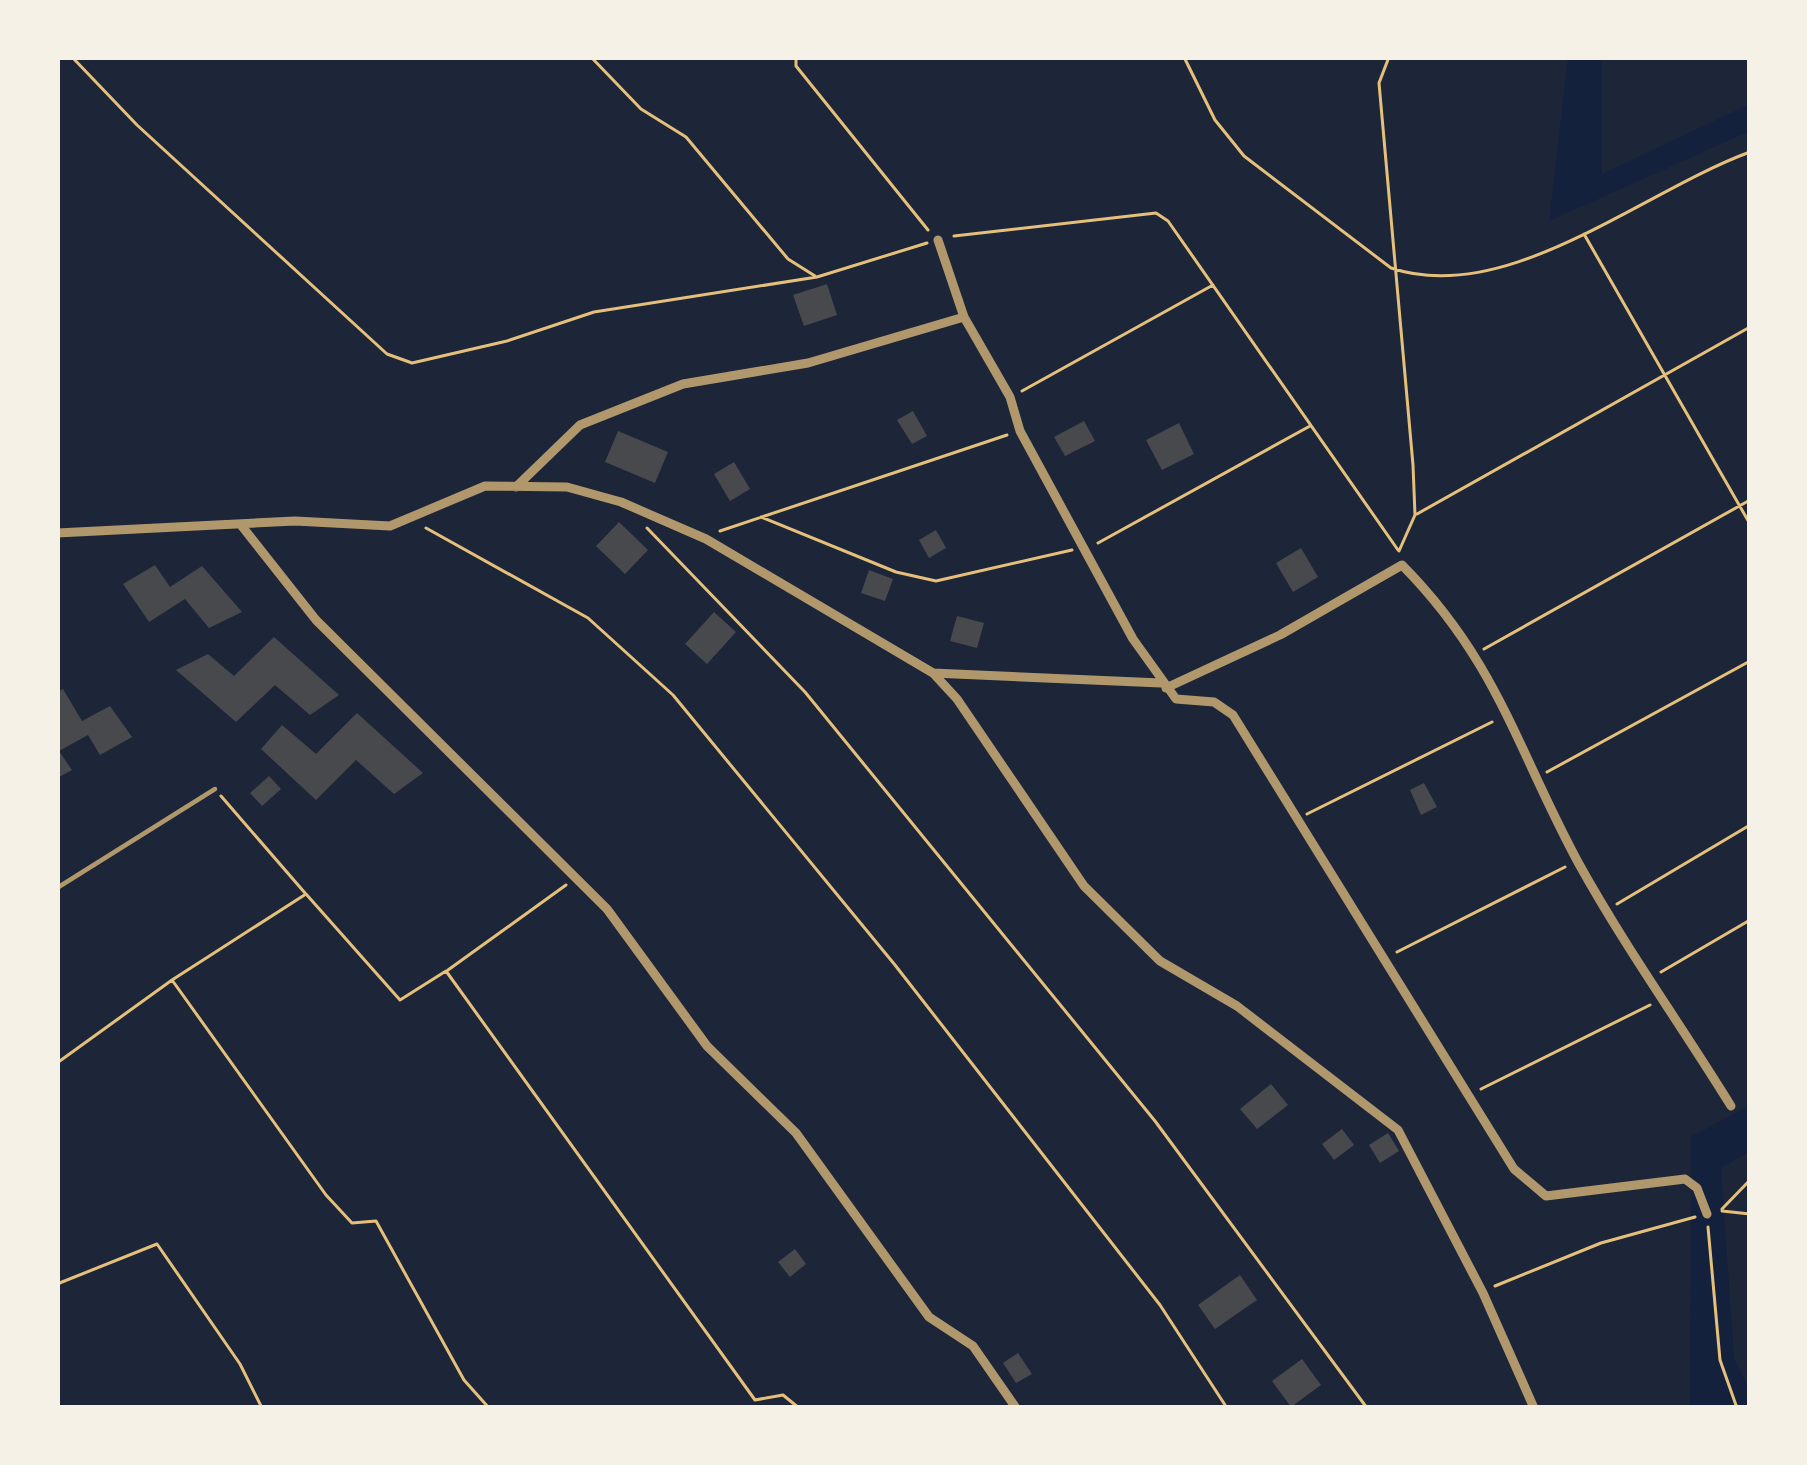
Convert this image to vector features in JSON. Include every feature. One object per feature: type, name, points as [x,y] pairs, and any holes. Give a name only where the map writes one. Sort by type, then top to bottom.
[{"type":"street","points":[[938,240],[964,317],[1010,397],[1020,430],[1164,685],[1176,699],[1214,702],[1233,715],[1514,1168],[1546,1196],[1685,1178],[1697,1188],[1707,1214]]},
{"type":"street","points":[[517,487],[580,424],[682,385],[808,363],[964,317]]},
{"type":"street","points":[[57,532],[242,525],[390,526],[485,486],[567,488],[643,512],[706,539],[933,674],[957,699],[1084,886],[1114,916],[1160,961],[1237,1006],[1398,1130],[1483,1293],[1534,1408]]},
{"type":"street","points":[[242,525],[316,620],[607,909],[707,1046],[796,1133],[929,1316],[973,1346],[1016,1408]]},
{"type":"street","points":[[933,674],[1164,685],[1280,634],[1402,565],[1476,652],[1511,713],[1577,860],[1731,1106]]},
{"type":"lane","points":[[57,888],[215,789]]},
{"type":"path","points":[[72,57],[137,125],[387,354],[412,363],[507,341],[594,312],[817,277],[938,240],[1156,213],[1214,284],[1399,551],[1402,565]]},
{"type":"path","points":[[592,57],[640,109],[686,137],[788,259],[817,277]]},
{"type":"path","points":[[796,57],[796,66],[938,240]]},
{"type":"path","points":[[1184,57],[1215,120],[1244,157],[1398,271],[1462,278],[1583,232],[1700,170],[1750,152]]},
{"type":"path","points":[[1389,57],[1379,83],[1415,515],[1399,551]]},
{"type":"path","points":[[1583,232],[1750,524]]},
{"type":"path","points":[[1010,397],[1214,284]]},
{"type":"path","points":[[1415,515],[1750,327]]},
{"type":"path","points":[[760,517],[854,556],[936,581],[1084,550],[1311,425]]},
{"type":"path","points":[[706,539],[1020,430]]},
{"type":"path","points":[[1476,652],[1750,500]]},
{"type":"path","points":[[643,512],[656,541],[805,692],[1155,1120],[1367,1408]]},
{"type":"path","points":[[410,518],[588,618],[674,694],[895,965],[1160,1305],[1227,1408]]},
{"type":"path","points":[[1540,777],[1750,661]]},
{"type":"path","points":[[1300,817],[1511,713]]},
{"type":"path","points":[[215,789],[400,1000],[575,878]]},
{"type":"path","points":[[1606,910],[1750,825]]},
{"type":"path","points":[[1385,958],[1577,860]]},
{"type":"path","points":[[57,1063],[172,980],[306,895]]},
{"type":"path","points":[[1649,979],[1750,920]]},
{"type":"path","points":[[446,971],[755,1400],[783,1394],[799,1408]]},
{"type":"path","points":[[172,980],[326,1195],[352,1222],[376,1221],[464,1380],[489,1408]]},
{"type":"path","points":[[1469,1095],[1662,998]]},
{"type":"path","points":[[1720,1211],[1750,1180]]},
{"type":"path","points":[[1483,1293],[1541,1264],[1707,1214],[1750,1214]]},
{"type":"path","points":[[1707,1214],[1720,1360],[1737,1408]]},
{"type":"path","points":[[57,1284],[157,1244],[240,1364],[262,1408]]},
{"type":"shaded area","points":[[57,57],[1568,57],[1549,221],[1750,131],[1750,1105],[1691,1137],[1690,1408],[57,1408]]},
{"type":"shaded area","points":[[1601,57],[1750,57],[1750,104],[1602,174]]},
{"type":"shaded area","points":[[1750,1151],[1750,1392],[1734,1358],[1721,1168]]},
{"type":"building","points":[[827,284],[837,315],[804,326],[793,295]]},
{"type":"building","points":[[913,411],[927,436],[912,444],[897,420]]},
{"type":"building","points":[[1084,421],[1095,441],[1065,456],[1054,437]]},
{"type":"building","points":[[1179,423],[1194,454],[1162,470],[1146,440]]},
{"type":"building","points":[[618,431],[668,452],[655,483],[605,462]]},
{"type":"building","points":[[734,462],[750,489],[730,501],[714,474]]},
{"type":"building","points":[[619,522],[648,550],[625,574],[596,546]]},
{"type":"building","points":[[936,530],[946,548],[929,558],[919,540]]},
{"type":"building","points":[[1301,548],[1318,577],[1293,592],[1276,563]]},
{"type":"building","points":[[155,565],[170,587],[202,566],[242,612],[209,628],[185,599],[149,622],[123,584]]},
{"type":"building","points":[[869,570],[893,579],[885,601],[861,593]]},
{"type":"building","points":[[714,612],[736,632],[707,664],[685,644]]},
{"type":"building","points":[[957,616],[984,623],[977,648],[950,641]]},
{"type":"building","points":[[274,637],[339,695],[310,715],[275,685],[236,722],[176,670],[208,654],[234,676]]},
{"type":"building","points":[[63,689],[82,721],[110,706],[132,737],[100,755],[88,735],[59,751],[72,770],[57,778],[57,692]]},
{"type":"building","points":[[357,713],[423,773],[394,794],[356,760],[316,800],[261,749],[282,725],[316,754]]},
{"type":"building","points":[[269,776],[281,789],[262,806],[250,793]]},
{"type":"building","points":[[1424,783],[1437,807],[1421,815],[1410,790]]},
{"type":"building","points":[[1271,1084],[1288,1105],[1257,1129],[1240,1109]]},
{"type":"building","points":[[1342,1129],[1354,1145],[1334,1160],[1322,1144]]},
{"type":"building","points":[[1388,1133],[1399,1151],[1380,1163],[1369,1145]]},
{"type":"building","points":[[795,1249],[806,1264],[790,1277],[778,1262]]},
{"type":"building","points":[[1240,1275],[1257,1300],[1215,1329],[1198,1305]]},
{"type":"building","points":[[1018,1353],[1032,1374],[1016,1383],[1003,1363]]},
{"type":"building","points":[[1302,1359],[1321,1385],[1291,1407],[1272,1381]]}]
